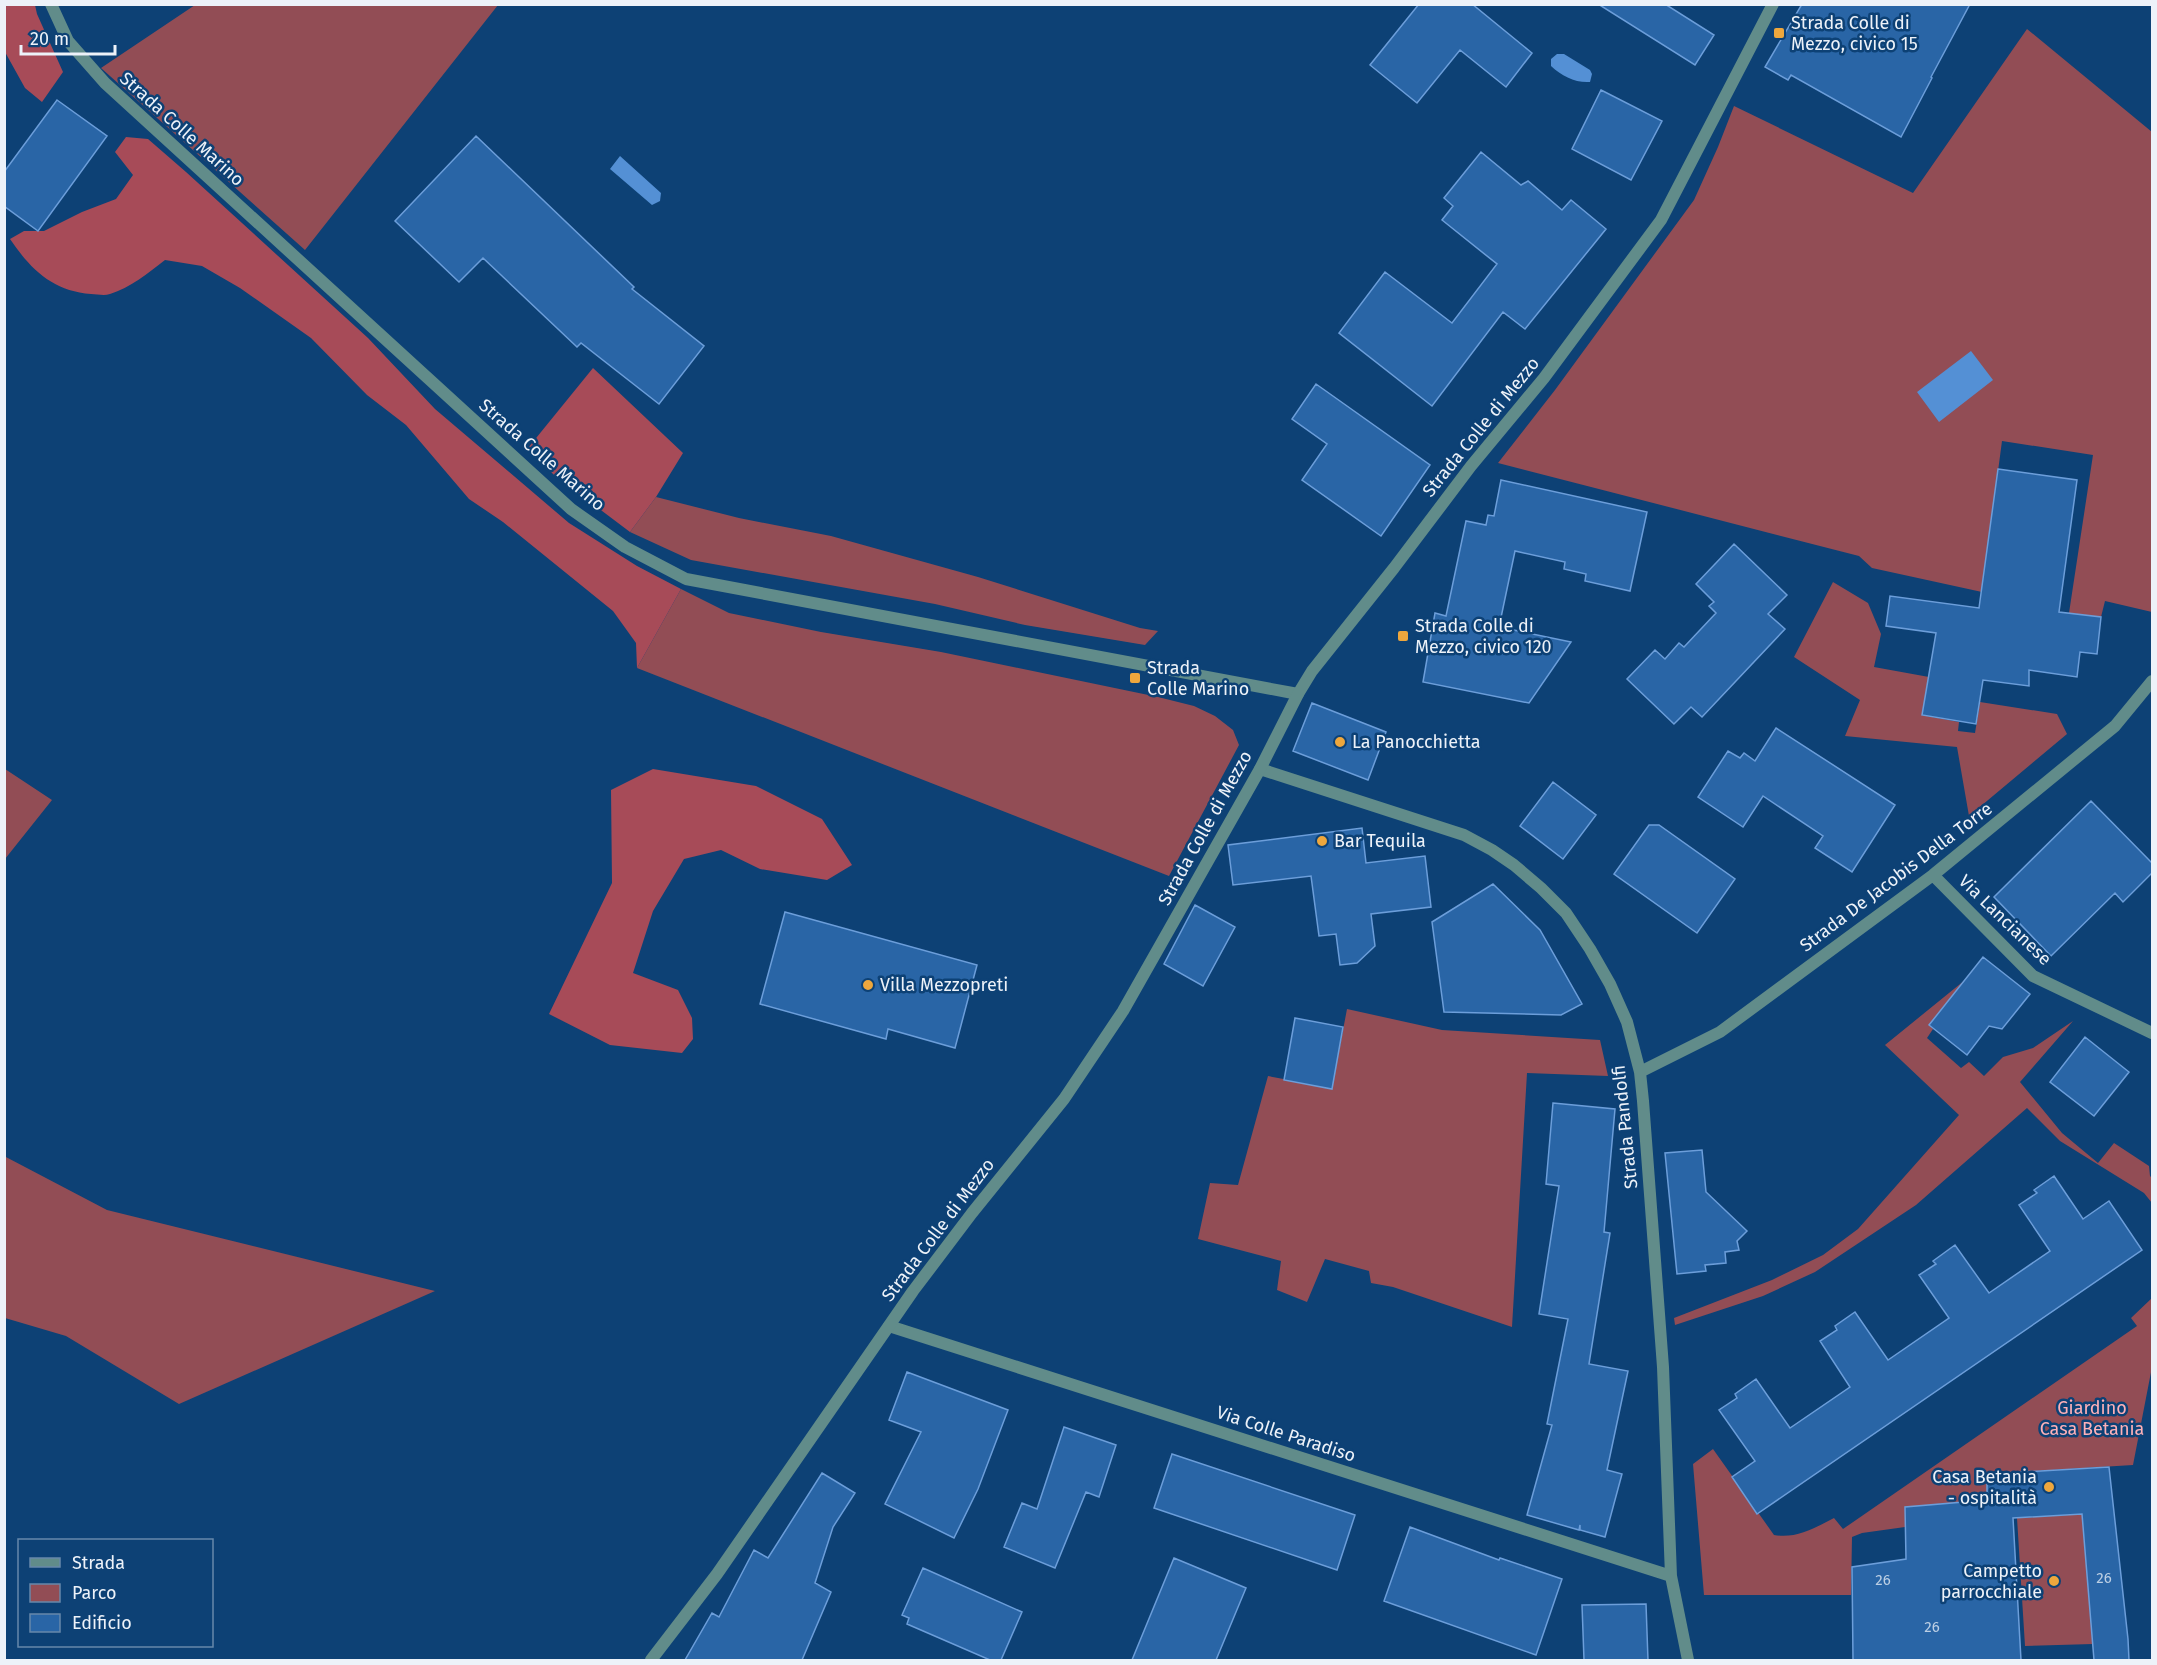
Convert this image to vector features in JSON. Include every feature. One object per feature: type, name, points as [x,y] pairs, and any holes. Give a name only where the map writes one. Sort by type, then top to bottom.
[{"type":"street","name":"Strada Colle Marino","points":[[51,4],[68,41],[105,83],[571,509],[625,548],[686,579],[1298,694]]},
{"type":"street","name":"Strada Colle di Mezzo","points":[[651,1660],[717,1574],[889,1326],[972,1213],[1064,1099],[1123,1011],[1260,769],[1312,670],[1394,568],[1471,466],[1550,371],[1661,220],[1773,4]]},
{"type":"street","name":"Strada De Jacobis Della Torre","points":[[1640,1072],[1720,1032],[1933,875],[2115,726],[2152,681]]},
{"type":"street","name":"Strada Pandolfi","points":[[1260,769],[1464,835],[1492,850],[1541,888],[1566,914],[1610,984],[1627,1022],[1640,1072],[1663,1367],[1671,1576],[1688,1660]]},
{"type":"street","name":"Via Lancianese","points":[[1933,875],[2033,976],[2152,1033]]},
{"type":"street","name":"Via Colle Paradiso","points":[[889,1326],[1671,1576]]},
{"type":"green space","points":[[195,5],[498,5],[305,250],[101,68]]},
{"type":"green space","points":[[2027,29],[2152,132],[2152,612],[2105,601],[2101,617],[2069,613],[2093,455],[2002,441],[1982,592],[1872,568],[1859,556],[1498,463],[1555,390],[1694,200],[1734,106],[1913,193]]},
{"type":"green space","points":[[656,497],[739,518],[831,536],[978,577],[1140,628],[1158,631],[1145,645],[1025,625],[935,604],[691,560],[630,532]]},
{"type":"green space","points":[[1833,582],[1868,603],[1881,634],[1874,667],[1929,677],[1922,715],[1959,722],[1958,731],[1975,733],[1980,702],[2057,714],[2067,734],[1969,816],[1957,747],[1845,736],[1860,700],[1794,657]]},
{"type":"green space","points":[[681,589],[729,613],[821,632],[941,652],[1194,706],[1215,716],[1233,730],[1239,745],[1169,876],[637,668]]},
{"type":"green space","points":[[5,769],[52,800],[5,859]]},
{"type":"green space","points":[[1965,980],[1929,1025],[1933,1029],[1927,1038],[1961,1068],[1969,1062],[1984,1076],[2003,1057],[2033,1048],[2073,1021],[2020,1082],[2062,1133],[2098,1163],[2114,1143],[2149,1166],[2152,1178],[2152,1203],[2144,1193],[2060,1141],[2027,1108],[1916,1205],[1815,1272],[1763,1296],[1675,1325],[1674,1318],[1772,1280],[1823,1255],[1858,1229],[1959,1115],[1885,1045]]},
{"type":"green space","points":[[1347,1009],[1442,1030],[1600,1040],[1608,1076],[1527,1073],[1512,1327],[1393,1287],[1371,1283],[1369,1271],[1325,1259],[1307,1302],[1277,1290],[1281,1261],[1198,1239],[1210,1183],[1238,1185],[1268,1076],[1332,1088]]},
{"type":"green space","points":[[4,1156],[107,1210],[435,1291],[179,1404],[66,1336],[5,1318]]},
{"type":"green space","name":"Giardino Casa Betania","points":[[2152,1298],[2152,1367],[2133,1465],[1987,1474],[1987,1500],[1905,1507],[1905,1527],[1862,1533],[1852,1537],[1851,1595],[1704,1595],[1693,1464],[1713,1449],[1774,1535],[1798,1534],[1834,1518],[1843,1529],[2137,1326],[2131,1318]]},
{"type":"green space","name":"Campetto parrocchiale","points":[[2082,1514],[2093,1644],[2025,1646],[2017,1518]]},
{"type":"shaded area","points":[[4,5],[35,5],[63,72],[42,102],[25,88],[5,52]]},
{"type":"shaded area","points":[[126,137],[148,139],[186,172],[368,338],[435,409],[569,523],[637,566],[681,589],[637,668],[636,643],[613,611],[503,522],[469,499],[406,425],[367,395],[311,338],[240,288],[202,266],[165,260],[125,288],[105,295],[91,294],[77,292],[54,283],[26,260],[10,239],[24,231],[44,231],[82,212],[116,199],[133,175],[115,152]]},
{"type":"shaded area","points":[[593,368],[683,453],[656,497],[630,532],[553,474],[528,448]]},
{"type":"shaded area","points":[[653,769],[756,786],[822,819],[852,865],[827,880],[760,869],[721,850],[684,859],[653,911],[633,973],[678,990],[692,1018],[693,1039],[682,1053],[610,1045],[549,1014],[612,883],[611,790]]},
{"type":"water","points":[[1557,54],[1564,54],[1590,70],[1592,74],[1590,82],[1574,80],[1555,70],[1551,66],[1551,59]]},
{"type":"water","points":[[620,156],[661,193],[660,201],[652,205],[610,169]]},
{"type":"water","points":[[1971,351],[1993,380],[1939,422],[1917,392]]},
{"type":"building","points":[[1419,4],[1472,4],[1532,53],[1506,87],[1460,50],[1417,103],[1370,65]]},
{"type":"building","points":[[1598,4],[1665,4],[1714,35],[1695,65]]},
{"type":"building","points":[[1802,4],[1970,4],[1901,137],[1791,75],[1788,80],[1765,67]]},
{"type":"building","points":[[1601,90],[1662,121],[1631,180],[1572,149]]},
{"type":"building","points":[[57,100],[107,136],[38,231],[4,206],[4,172]]},
{"type":"building","points":[[476,136],[634,287],[632,289],[704,346],[659,404],[581,343],[577,347],[483,258],[459,282],[395,221]]},
{"type":"building","points":[[1481,152],[1521,185],[1528,181],[1562,210],[1571,200],[1606,229],[1525,329],[1503,312],[1432,406],[1339,333],[1385,272],[1452,323],[1497,264],[1442,220],[1453,206],[1444,198]]},
{"type":"building","points":[[1316,384],[1430,465],[1381,536],[1302,480],[1327,444],[1292,419]]},
{"type":"building","points":[[1998,469],[2077,480],[2059,612],[2101,617],[2097,654],[2080,652],[2077,677],[2029,670],[2029,686],[1983,680],[1976,724],[1922,715],[1936,633],[1886,626],[1890,596],[1979,608]]},
{"type":"building","points":[[1501,480],[1647,512],[1630,591],[1585,581],[1586,574],[1564,569],[1565,562],[1515,551],[1499,627],[1571,642],[1529,703],[1423,682],[1435,613],[1446,616],[1466,521],[1486,525],[1488,515],[1494,516]]},
{"type":"building","points":[[1734,544],[1787,595],[1768,614],[1785,629],[1702,717],[1691,707],[1674,724],[1627,679],[1655,650],[1665,659],[1679,643],[1684,647],[1716,613],[1709,606],[1714,602],[1696,584]]},
{"type":"building","name":"La Panocchietta","points":[[1312,703],[1386,732],[1368,780],[1293,751]]},
{"type":"building","points":[[1776,728],[1895,805],[1852,872],[1815,848],[1823,836],[1763,796],[1743,827],[1698,797],[1728,751],[1740,758],[1744,753],[1755,761]]},
{"type":"building","points":[[1553,782],[1596,815],[1563,859],[1520,826]]},
{"type":"building","points":[[2091,801],[2152,863],[2152,873],[2123,902],[2115,893],[2051,956],[1994,897]]},
{"type":"building","points":[[1649,825],[1659,825],[1735,879],[1697,933],[1614,874]]},
{"type":"building","points":[[1362,828],[1366,863],[1425,856],[1431,907],[1371,914],[1375,946],[1357,963],[1340,965],[1336,934],[1319,936],[1311,876],[1233,885],[1228,845]]},
{"type":"building","points":[[1493,884],[1540,930],[1582,1004],[1561,1015],[1444,1012],[1432,922]]},
{"type":"building","points":[[1195,905],[1235,927],[1203,986],[1164,964]]},
{"type":"building","name":"Villa Mezzopreti","points":[[785,912],[977,965],[955,1048],[888,1029],[886,1039],[760,1004]]},
{"type":"building","points":[[1983,957],[2030,994],[2002,1029],[1989,1026],[1967,1055],[1929,1025]]},
{"type":"building","points":[[1295,1018],[1343,1027],[1332,1089],[1284,1080]]},
{"type":"building","points":[[2085,1037],[2129,1072],[2094,1116],[2050,1082]]},
{"type":"building","points":[[1553,1103],[1615,1109],[1604,1232],[1610,1233],[1589,1364],[1628,1371],[1607,1470],[1622,1474],[1605,1537],[1580,1530],[1580,1525],[1579,1530],[1527,1515],[1552,1425],[1547,1424],[1568,1319],[1539,1314],[1559,1186],[1546,1184]]},
{"type":"building","points":[[1702,1150],[1706,1192],[1747,1231],[1737,1241],[1739,1250],[1725,1252],[1726,1263],[1705,1265],[1706,1271],[1677,1274],[1665,1153]]},
{"type":"building","points":[[2054,1176],[2083,1219],[2109,1201],[2142,1250],[1757,1514],[1732,1477],[1755,1461],[1719,1410],[1737,1398],[1735,1394],[1756,1379],[1790,1428],[1850,1387],[1820,1341],[1837,1330],[1835,1326],[1855,1312],[1888,1360],[1949,1318],[1919,1275],[1936,1264],[1933,1261],[1955,1245],[1989,1293],[2050,1251],[2019,1205],[2037,1193],[2034,1190]]},
{"type":"building","points":[[907,1372],[1008,1410],[978,1489],[954,1538],[885,1504],[921,1432],[889,1420]]},
{"type":"building","points":[[1064,1427],[1116,1445],[1099,1497],[1086,1492],[1055,1568],[1004,1547],[1022,1503],[1037,1509]]},
{"type":"building","points":[[1172,1454],[1355,1515],[1337,1570],[1154,1508]]},
{"type":"building","points":[[2109,1467],[2129,1660],[2094,1660],[2082,1514],[2013,1518],[2021,1660],[1853,1660],[1852,1567],[1906,1559],[1905,1507],[1987,1500],[1987,1474]]},
{"type":"building","points":[[822,1473],[855,1493],[833,1527],[815,1583],[831,1592],[802,1660],[685,1660],[712,1613],[719,1617],[754,1550],[768,1558]]},
{"type":"building","points":[[1410,1527],[1499,1560],[1500,1558],[1562,1579],[1536,1655],[1384,1601]]},
{"type":"building","points":[[1174,1558],[1246,1588],[1216,1660],[1132,1660]]},
{"type":"building","points":[[923,1568],[1022,1612],[1001,1660],[990,1660],[907,1624],[909,1618],[902,1615]]},
{"type":"building","points":[[1646,1604],[1648,1660],[1584,1660],[1582,1605]]},
{"type":"place","name":"Strada Colle di Mezzo, civico 15","points":[[1779,33]]},
{"type":"place","name":"Strada Colle di Mezzo, civico 120","points":[[1403,636]]},
{"type":"place","name":"Strada Colle Marino","points":[[1135,678]]},
{"type":"place","name":"La Panocchietta","points":[[1340,742]]},
{"type":"place","name":"Bar Tequila","points":[[1322,841]]},
{"type":"place","name":"Villa Mezzopreti","points":[[868,985]]},
{"type":"place","name":"Casa Betania - ospitalità","points":[[2049,1487]]},
{"type":"place","name":"Campetto parrocchiale","points":[[2054,1581]]}]
